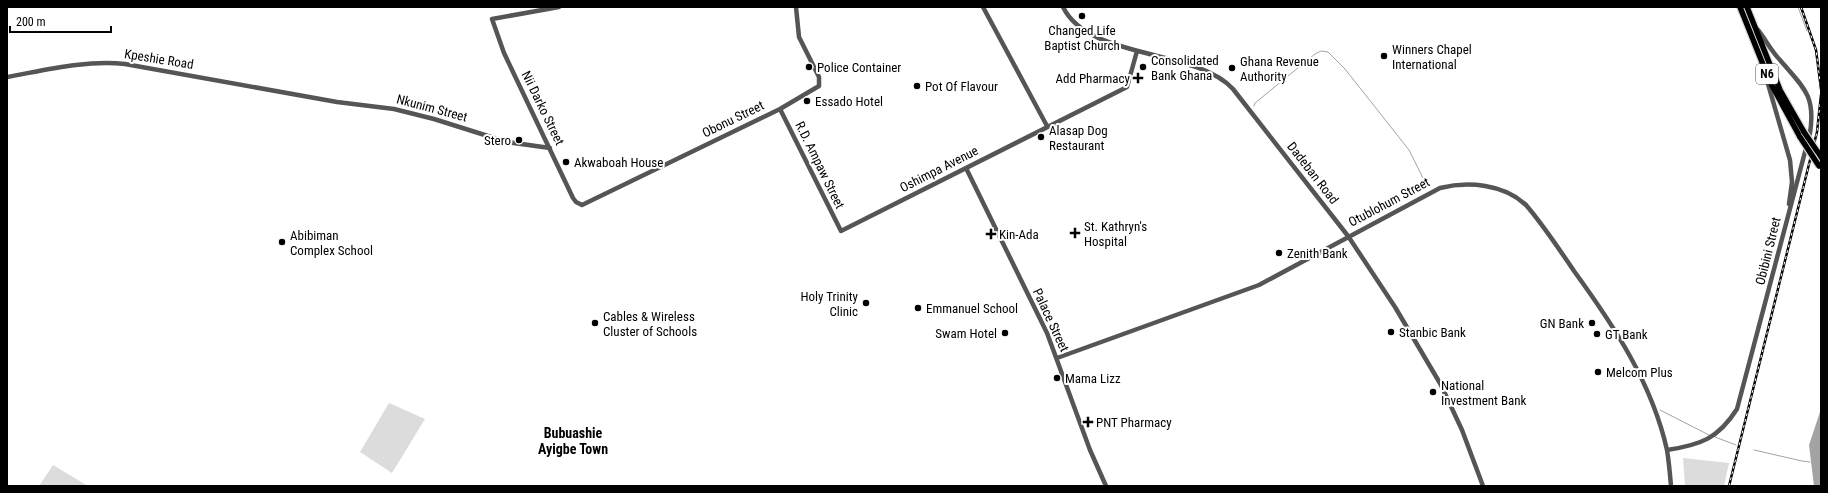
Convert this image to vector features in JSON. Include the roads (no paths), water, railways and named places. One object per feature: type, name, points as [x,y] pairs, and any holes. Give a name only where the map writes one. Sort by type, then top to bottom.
[{"type":"highway","name":"N6","points":[[1740,7],[1778,99],[1802,135],[1820,166]]},
{"type":"highway","name":"N6","points":[[1747,7],[1780,90],[1802,135],[1819,152],[1821,158]]},
{"type":"street","name":"Nii Darko Street","points":[[559,7],[492,19],[504,53],[573,198],[578,204]]},
{"type":"street","name":"Obonu Street","points":[[578,204],[589,202],[780,108],[817,88],[820,84],[814,67],[799,38],[796,7]]},
{"type":"street","points":[[984,7],[1047,126]]},
{"type":"street","name":"Dadeban Road","points":[[1063,7],[1076,24],[1097,36],[1137,51],[1209,72],[1229,85],[1348,236],[1392,302],[1433,370],[1462,430],[1483,486]]},
{"type":"street","name":"Obibini Street","points":[[1667,450],[1694,445],[1710,439],[1727,423],[1737,409],[1810,134],[1812,109],[1800,81],[1774,54],[1757,30]]},
{"type":"street","name":"Oshimpa Avenue","points":[[841,231],[1127,87],[1137,51]]},
{"type":"street","name":"Kpeshie Road","points":[[7,77],[66,66],[116,63],[307,96]]},
{"type":"street","points":[[1763,64],[1790,160],[1792,182],[1787,222]]},
{"type":"street","name":"Nkunim Street","points":[[307,96],[410,112],[507,142],[550,148]]},
{"type":"street","name":"R.D. Ampaw Street","points":[[780,108],[841,231]]},
{"type":"street","name":"Palace Street","points":[[966,168],[1047,333],[1058,358],[1088,444],[1106,486]]},
{"type":"street","name":"Otublohum Street","points":[[1058,358],[1259,285],[1440,188],[1456,185],[1483,186],[1502,190],[1516,196],[1532,211],[1616,332],[1644,380],[1667,450],[1671,486]]},
{"type":"waterway","points":[[1798,7],[1807,31]]},
{"type":"waterway","points":[[1254,106],[1255,103],[1315,54],[1321,51],[1328,52],[1345,69],[1409,150],[1424,180]]},
{"type":"waterway","points":[[1660,410],[1709,435]]},
{"type":"waterway","points":[[1715,437],[1736,445]]},
{"type":"waterway","points":[[1754,450],[1810,462]]},
{"type":"railway","points":[[1801,7],[1816,50],[1821,89]]},
{"type":"railway","points":[[1729,486],[1817,132],[1821,95]]},
{"type":"place","name":"Changed Life Baptist Church","points":[[1082,16]]},
{"type":"place","name":"Winners Chapel International","points":[[1384,56]]},
{"type":"place","name":"Police Container","points":[[809,67]]},
{"type":"place","name":"Consolidated Bank Ghana","points":[[1143,67]]},
{"type":"place","name":"Ghana Revenue Authority","points":[[1232,68]]},
{"type":"place","name":"Add Pharmacy","points":[[1138,78]]},
{"type":"place","name":"Pot Of Flavour","points":[[917,86]]},
{"type":"place","name":"Essado Hotel","points":[[807,101]]},
{"type":"place","name":"Alasap Dog Restaurant","points":[[1041,137]]},
{"type":"place","name":"Stero","points":[[519,140]]},
{"type":"place","name":"Akwaboah House","points":[[566,162]]},
{"type":"place","name":"St. Kathryn's Hospital","points":[[1075,233]]},
{"type":"place","name":"Kin-Ada","points":[[991,234]]},
{"type":"place","name":"Abibiman Complex School","points":[[282,242]]},
{"type":"place","name":"Zenith Bank","points":[[1279,253]]},
{"type":"place","name":"Holy Trinity Clinic","points":[[866,303]]},
{"type":"place","name":"Emmanuel School","points":[[918,308]]},
{"type":"place","name":"Cables & Wireless Cluster of Schools","points":[[595,323]]},
{"type":"place","name":"GN Bank","points":[[1592,323]]},
{"type":"place","name":"Stanbic Bank","points":[[1391,332]]},
{"type":"place","name":"Swam Hotel","points":[[1005,333]]},
{"type":"place","name":"GT Bank","points":[[1597,334]]},
{"type":"place","name":"Melcom Plus","points":[[1598,372]]},
{"type":"place","name":"Mama Lizz","points":[[1057,378]]},
{"type":"place","name":"National Investment Bank","points":[[1433,392]]},
{"type":"place","name":"PNT Pharmacy","points":[[1088,422]]},
{"type":"district","name":"Bubuashie Ayigbe Town","points":[[573,442]]}]
